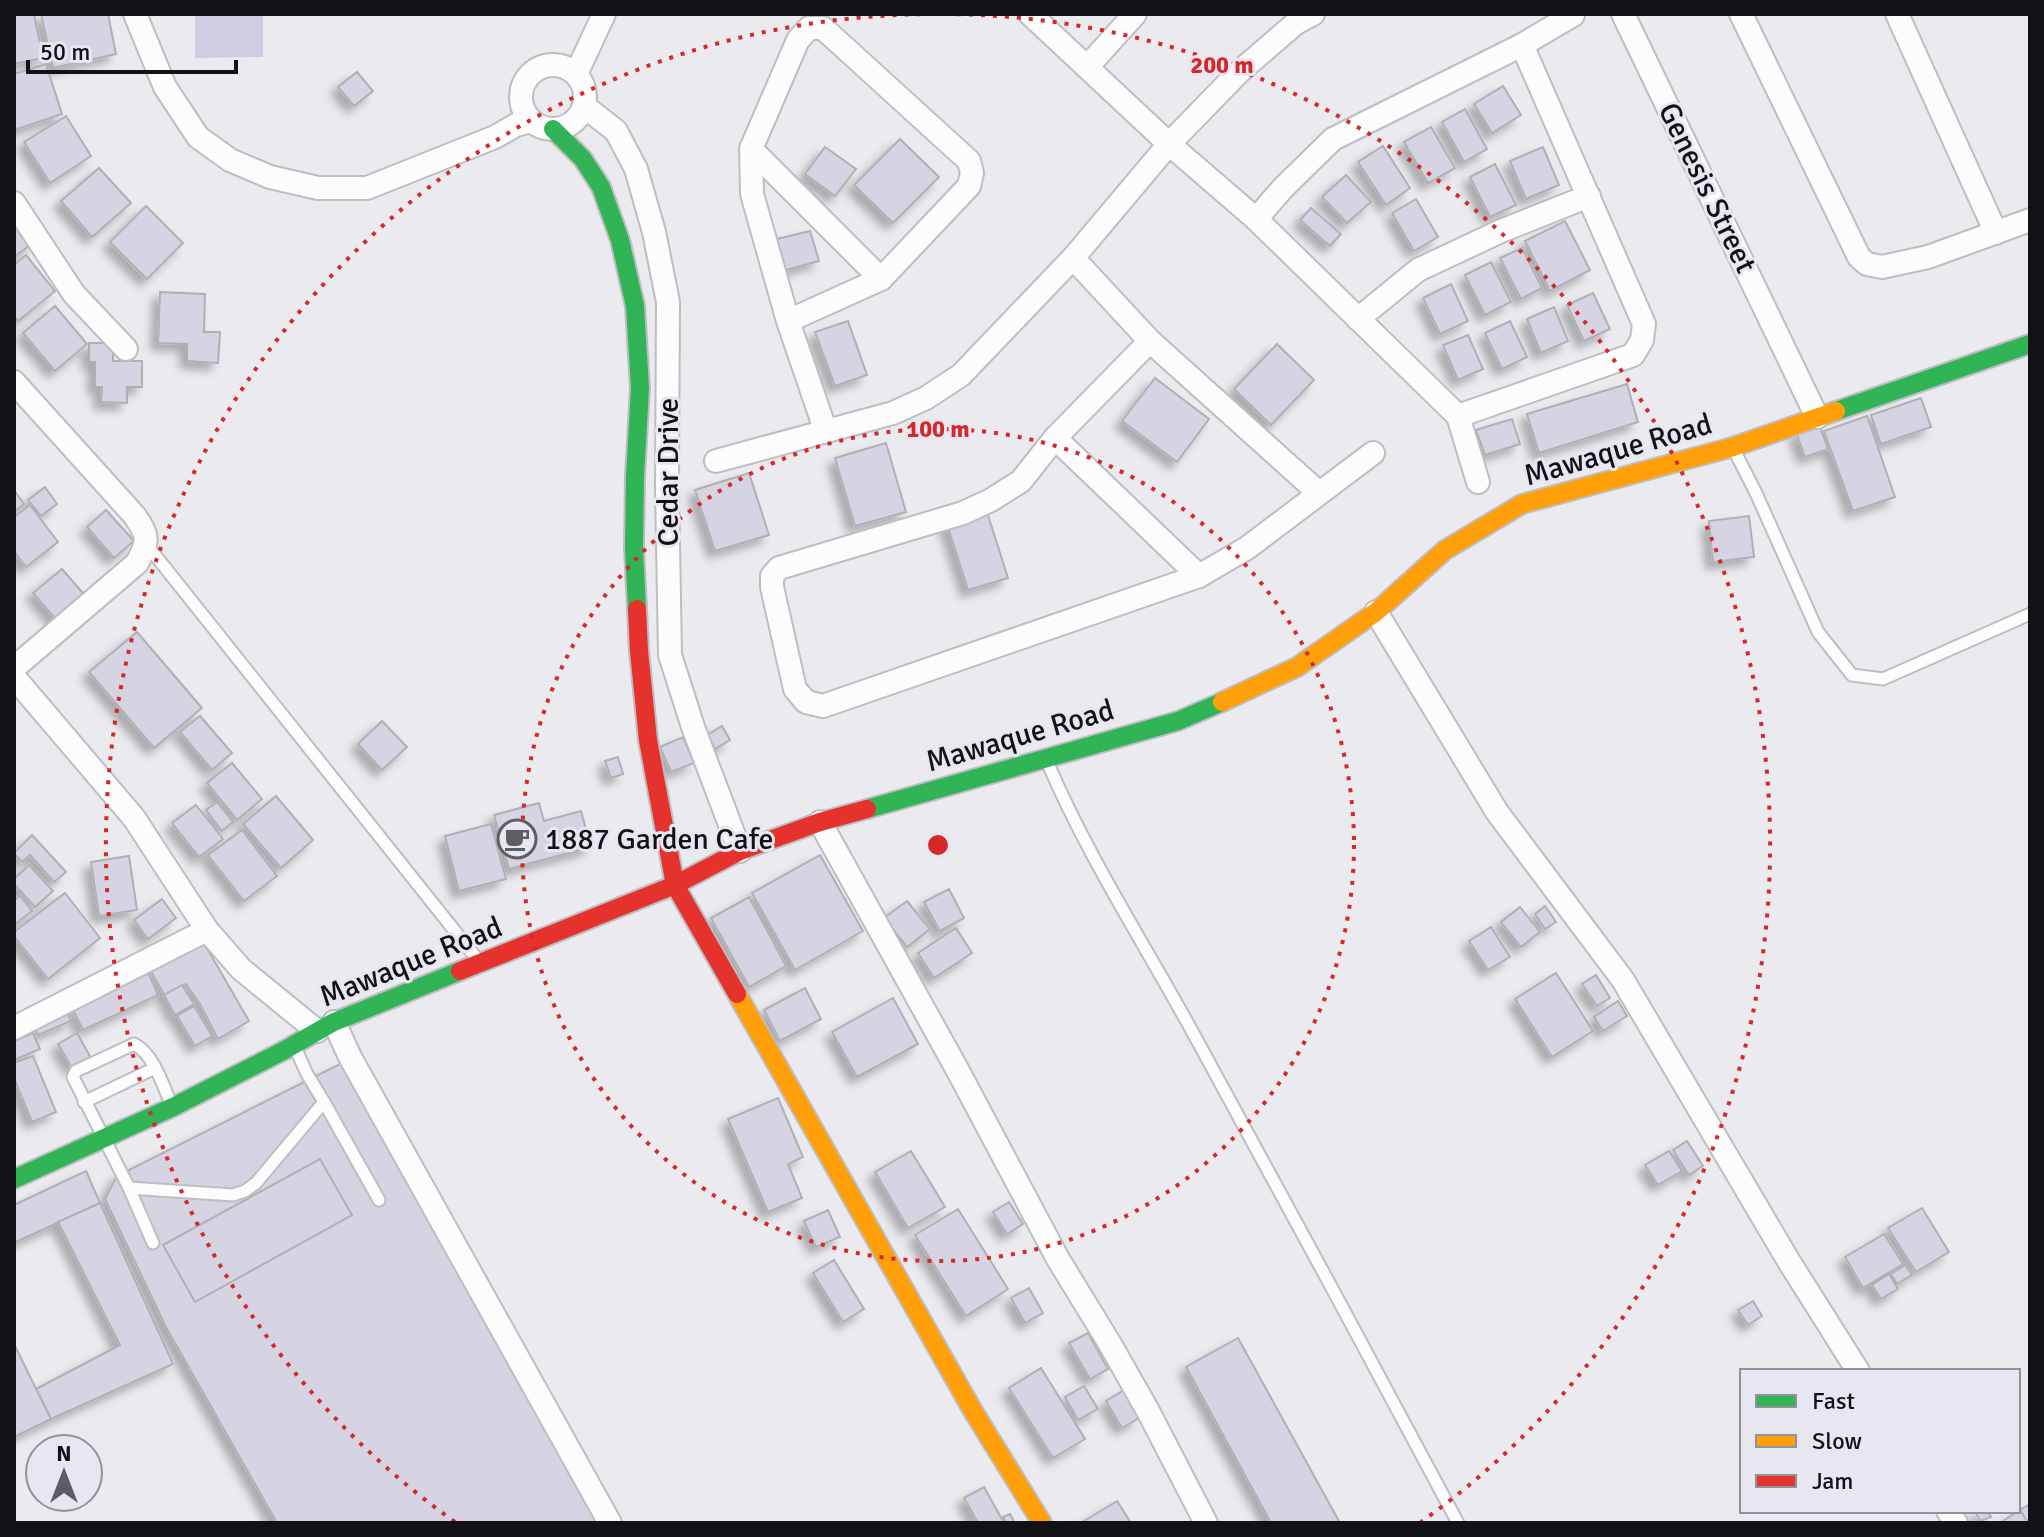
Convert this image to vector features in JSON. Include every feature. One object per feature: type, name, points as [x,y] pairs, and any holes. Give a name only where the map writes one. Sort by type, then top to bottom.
[{"type":"main road","name":"Cedar Drive","points":[[553,129],[583,159],[601,187],[620,240],[635,306],[640,388],[634,549],[639,651],[651,757],[675,885],[965,1398],[1042,1523]]},
{"type":"main road","name":"Mawaque Road","points":[[14,1179],[173,1107],[326,1026],[675,885],[740,851],[820,822],[1178,721],[1242,693],[1297,667],[1376,612],[1445,550],[1522,504],[1733,447],[2030,344]]},
{"type":"street","points":[[135,14],[165,87],[198,137],[230,160],[270,177],[318,188],[367,188],[524,123],[553,129],[564,127],[580,115],[584,106],[584,89],[576,74],[558,65],[537,68],[529,74],[520,93],[524,123]]},
{"type":"street","points":[[576,74],[604,14]]},
{"type":"street","points":[[1030,14],[1169,144],[1256,219],[1458,416],[1478,482]]},
{"type":"street","points":[[1087,67],[1135,14]]},
{"type":"street","points":[[716,461],[893,413],[926,398],[961,375],[1073,258],[1169,144],[1239,72],[1296,23],[1313,14]]},
{"type":"street","name":"Genesis Street","points":[[1623,14],[1817,417]]},
{"type":"street","points":[[1741,14],[1859,257],[1867,264],[1882,267],[1928,257],[2030,220]]},
{"type":"street","points":[[1897,14],[1996,233]]},
{"type":"street","points":[[1256,219],[1333,139],[1522,45],[1573,15]]},
{"type":"street","points":[[788,321],[881,279],[969,186],[972,173],[969,161],[823,28],[809,28],[798,40],[751,149],[752,194],[788,321],[826,432]]},
{"type":"street","points":[[1458,416],[1633,355],[1642,340],[1644,324],[1522,45]]},
{"type":"street","name":"Cedar Drive","points":[[584,106],[616,131],[636,169],[654,232],[668,302],[670,655],[693,727],[740,851]]},
{"type":"street","points":[[751,149],[881,279]]},
{"type":"street","points":[[1358,319],[1418,270],[1501,231],[1589,196]]},
{"type":"street","points":[[14,203],[74,294],[126,349]]},
{"type":"street","points":[[1073,258],[1150,341],[1319,493]]},
{"type":"street","points":[[1150,341],[1055,438],[1021,481],[991,500],[963,513],[779,568],[772,576],[772,587],[795,689],[806,702],[823,706],[1199,576],[1247,548],[1373,453]]},
{"type":"street","points":[[14,382],[134,515],[145,530],[147,545],[137,563],[14,668]]},
{"type":"street","points":[[1055,438],[1199,576]]},
{"type":"street","points":[[1376,612],[1497,812],[1623,980],[1788,1260],[1857,1369]]},
{"type":"street","points":[[14,677],[134,818],[207,930],[241,969],[326,1026],[350,1057],[610,1523]]},
{"type":"street","points":[[820,822],[1058,1259],[1148,1411],[1206,1523]]},
{"type":"street","points":[[14,1028],[207,930]]},
{"type":"lane","points":[[1733,447],[1818,632],[1852,675],[1883,679],[2030,614]]},
{"type":"lane","points":[[147,545],[480,963]]},
{"type":"lane","points":[[1046,758],[1065,803],[1260,1153],[1458,1523]]},
{"type":"lane","points":[[153,1243],[73,1077],[76,1071],[134,1044],[143,1049],[155,1068],[173,1107]]},
{"type":"lane","points":[[294,1044],[307,1074],[379,1200]]},
{"type":"lane","points":[[84,1102],[155,1068]]},
{"type":"lane","points":[[129,1188],[233,1195],[245,1191],[256,1183],[324,1102]]},
{"type":"shaded area","points":[[195,14],[263,14],[263,57],[195,58]]},
{"type":"building","points":[[14,14],[34,14],[43,58],[14,64]]},
{"type":"building","points":[[41,14],[108,14],[116,54],[53,68]]},
{"type":"building","points":[[46,64],[62,114],[14,130],[14,74]]},
{"type":"building","points":[[357,72],[373,91],[354,106],[338,87]]},
{"type":"building","points":[[1503,86],[1521,115],[1492,133],[1474,104]]},
{"type":"building","points":[[1465,109],[1487,149],[1464,162],[1442,122]]},
{"type":"building","points":[[66,116],[91,156],[50,183],[24,142]]},
{"type":"building","points":[[1431,127],[1455,168],[1428,183],[1404,142]]},
{"type":"building","points":[[900,139],[939,177],[893,223],[854,185]]},
{"type":"building","points":[[1383,146],[1410,188],[1386,205],[1358,162]]},
{"type":"building","points":[[825,147],[856,169],[835,196],[805,174]]},
{"type":"building","points":[[1543,147],[1559,185],[1526,199],[1510,161]]},
{"type":"building","points":[[1495,164],[1516,205],[1490,217],[1470,177]]},
{"type":"building","points":[[99,168],[131,203],[92,237],[61,201]]},
{"type":"building","points":[[1346,175],[1371,202],[1347,223],[1322,197]]},
{"type":"building","points":[[1416,199],[1438,237],[1414,251],[1392,213]]},
{"type":"building","points":[[146,206],[183,243],[147,279],[110,242]]},
{"type":"building","points":[[1311,208],[1341,234],[1330,246],[1300,220]]},
{"type":"building","points":[[14,221],[33,243],[14,257]]},
{"type":"building","points":[[1565,221],[1590,270],[1550,291],[1525,241]]},
{"type":"building","points":[[810,231],[819,261],[782,271],[773,240]]},
{"type":"building","points":[[1522,248],[1542,288],[1521,299],[1500,258]]},
{"type":"building","points":[[26,255],[55,291],[18,321],[14,316],[14,265]]},
{"type":"building","points":[[1491,262],[1511,302],[1485,315],[1465,275]]},
{"type":"building","points":[[1451,284],[1468,321],[1440,334],[1423,298]]},
{"type":"building","points":[[160,292],[205,294],[204,332],[220,332],[218,363],[187,361],[187,344],[158,343]]},
{"type":"building","points":[[1593,293],[1610,329],[1584,341],[1567,305]]},
{"type":"building","points":[[55,306],[87,344],[55,371],[23,333]]},
{"type":"building","points":[[1554,307],[1568,341],[1541,353],[1527,319]]},
{"type":"building","points":[[848,321],[867,375],[835,386],[815,332]]},
{"type":"building","points":[[1510,321],[1527,357],[1502,369],[1485,333]]},
{"type":"building","points":[[1468,335],[1483,369],[1458,380],[1443,345]]},
{"type":"building","points":[[89,343],[113,343],[113,361],[142,361],[142,387],[127,387],[127,403],[101,402],[102,387],[95,387],[95,362],[89,362]]},
{"type":"building","points":[[1277,344],[1314,380],[1271,425],[1234,389]]},
{"type":"building","points":[[1155,378],[1209,419],[1177,462],[1122,421]]},
{"type":"building","points":[[1627,384],[1638,422],[1539,453],[1527,414]]},
{"type":"building","points":[[1921,398],[1931,427],[1881,444],[1871,415]]},
{"type":"building","points":[[1867,416],[1895,497],[1853,511],[1824,431]]},
{"type":"building","points":[[1512,419],[1520,444],[1485,455],[1476,430]]},
{"type":"building","points":[[1819,424],[1828,449],[1805,457],[1796,432]]},
{"type":"building","points":[[886,443],[906,512],[855,526],[835,458]]},
{"type":"building","points":[[749,473],[769,535],[715,551],[695,490]]},
{"type":"building","points":[[45,487],[57,504],[41,516],[28,500]]},
{"type":"building","points":[[14,490],[24,504],[14,512]]},
{"type":"building","points":[[30,505],[58,542],[26,567],[14,551],[14,517]]},
{"type":"building","points":[[986,509],[1008,578],[968,590],[946,521]]},
{"type":"building","points":[[106,510],[134,541],[114,558],[87,527]]},
{"type":"building","points":[[1749,516],[1754,557],[1713,562],[1709,521]]},
{"type":"building","points":[[62,569],[88,599],[59,623],[33,593]]},
{"type":"building","points":[[137,632],[202,708],[154,748],[89,672]]},
{"type":"building","points":[[200,716],[232,753],[212,770],[180,732]]},
{"type":"building","points":[[382,721],[407,747],[382,770],[358,744]]},
{"type":"building","points":[[722,726],[730,740],[715,749],[707,735]]},
{"type":"building","points":[[683,737],[694,763],[671,772],[660,747]]},
{"type":"building","points":[[618,757],[623,774],[611,778],[605,761]]},
{"type":"building","points":[[232,763],[262,799],[237,820],[207,783]]},
{"type":"building","points":[[276,796],[313,840],[281,868],[243,824]]},
{"type":"building","points":[[217,802],[233,822],[222,831],[206,810]]},
{"type":"building","points":[[539,803],[544,821],[581,811],[591,847],[509,869],[494,815]]},
{"type":"building","points":[[196,805],[223,839],[199,857],[172,823]]},
{"type":"building","points":[[491,824],[506,879],[459,891],[445,836]]},
{"type":"building","points":[[242,830],[277,876],[244,901],[208,855]]},
{"type":"building","points":[[32,835],[66,872],[54,882],[30,855],[22,862],[14,853]]},
{"type":"building","points":[[820,855],[863,931],[795,970],[752,893]]},
{"type":"building","points":[[129,856],[137,910],[99,916],[91,862]]},
{"type":"building","points":[[29,865],[53,891],[35,907],[14,884],[14,879]]},
{"type":"building","points":[[949,889],[964,918],[940,931],[924,902]]},
{"type":"building","points":[[65,893],[100,938],[48,979],[14,932]]},
{"type":"building","points":[[20,896],[32,911],[15,924],[14,901]]},
{"type":"building","points":[[749,897],[786,966],[749,987],[711,918]]},
{"type":"building","points":[[162,899],[176,918],[148,939],[134,920]]},
{"type":"building","points":[[907,901],[930,929],[907,947],[884,918]]},
{"type":"building","points":[[1545,906],[1556,922],[1545,929],[1535,914]]},
{"type":"building","points":[[1520,907],[1540,932],[1521,947],[1501,922]]},
{"type":"building","points":[[1491,927],[1510,957],[1488,970],[1469,941]]},
{"type":"building","points":[[956,928],[972,953],[934,978],[918,953]]},
{"type":"building","points":[[201,938],[249,1021],[218,1039],[186,984],[165,996],[149,968]]},
{"type":"building","points":[[148,972],[158,995],[83,1030],[72,1008]]},
{"type":"building","points":[[1556,973],[1593,1031],[1552,1057],[1515,999]]},
{"type":"building","points":[[1596,975],[1610,998],[1597,1006],[1582,984]]},
{"type":"building","points":[[182,985],[194,1004],[175,1015],[164,995]]},
{"type":"building","points":[[805,988],[821,1019],[780,1041],[764,1010]]},
{"type":"building","points":[[893,998],[918,1044],[857,1077],[832,1032]]},
{"type":"building","points":[[1618,1001],[1627,1016],[1603,1031],[1594,1017]]},
{"type":"building","points":[[194,1006],[212,1036],[195,1046],[177,1016]]},
{"type":"building","points":[[67,1012],[71,1021],[38,1035],[34,1026]]},
{"type":"building","points":[[33,1033],[40,1049],[14,1060],[14,1041]]},
{"type":"building","points":[[77,1033],[91,1058],[72,1068],[58,1044]]},
{"type":"building","points":[[33,1056],[56,1112],[32,1122],[14,1078],[14,1063]]},
{"type":"building","points":[[342,1063],[601,1523],[277,1523],[166,1327],[105,1199],[117,1176]]},
{"type":"building","points":[[778,1098],[803,1157],[788,1164],[802,1198],[768,1212],[728,1119]]},
{"type":"building","points":[[1687,1141],[1703,1166],[1689,1175],[1673,1150]]},
{"type":"building","points":[[911,1151],[945,1207],[908,1228],[875,1172]]},
{"type":"building","points":[[1669,1151],[1682,1171],[1658,1185],[1645,1165]]},
{"type":"building","points":[[320,1159],[352,1215],[195,1302],[163,1245]]},
{"type":"building","points":[[86,1171],[100,1203],[14,1243],[14,1205]]},
{"type":"building","points":[[1009,1202],[1023,1224],[1007,1234],[993,1212]]},
{"type":"building","points":[[100,1203],[173,1364],[51,1419],[36,1389],[120,1345],[58,1222]]},
{"type":"building","points":[[1922,1208],[1949,1252],[1916,1272],[1888,1228]]},
{"type":"building","points":[[958,1209],[1008,1289],[966,1316],[915,1235]]},
{"type":"building","points":[[828,1210],[840,1237],[816,1247],[804,1221]]},
{"type":"building","points":[[1884,1234],[1903,1264],[1863,1288],[1845,1257]]},
{"type":"building","points":[[834,1260],[864,1309],[843,1322],[813,1273]]},
{"type":"building","points":[[1905,1265],[1912,1275],[1897,1284],[1891,1274]]},
{"type":"building","points":[[1889,1274],[1898,1289],[1881,1299],[1872,1285]]},
{"type":"building","points":[[1029,1288],[1043,1313],[1025,1323],[1011,1298]]},
{"type":"building","points":[[1753,1301],[1762,1316],[1748,1325],[1738,1310]]},
{"type":"building","points":[[1088,1333],[1108,1369],[1090,1379],[1069,1343]]},
{"type":"building","points":[[1238,1338],[1340,1523],[1271,1523],[1186,1367]]},
{"type":"building","points":[[14,1344],[51,1419],[14,1437]]},
{"type":"building","points":[[1041,1368],[1085,1439],[1053,1458],[1009,1388]]},
{"type":"building","points":[[1084,1386],[1098,1409],[1078,1420],[1065,1397]]},
{"type":"building","points":[[1124,1390],[1139,1418],[1122,1428],[1106,1401]]},
{"type":"building","points":[[984,1487],[1004,1523],[978,1523],[964,1498]]},
{"type":"building","points":[[1117,1501],[1131,1523],[1081,1523]]},
{"type":"building","points":[[2030,1504],[2030,1523],[2028,1523],[2020,1510]]},
{"type":"building","points":[[2020,1510],[2028,1523],[2000,1523],[2020,1513]]},
{"type":"building","points":[[1976,1513],[1989,1513],[1991,1517],[1980,1521]]},
{"type":"building","points":[[1010,1514],[1015,1523],[1006,1523],[1003,1517]]},
{"type":"traffic: fast","points":[[553,129],[583,159],[601,187],[620,240],[635,306],[640,388],[634,549],[637,609]]},
{"type":"traffic: fast","points":[[1836,411],[2030,344]]},
{"type":"traffic: fast","points":[[867,809],[1178,721],[1222,702]]},
{"type":"traffic: fast","points":[[14,1179],[173,1107],[334,1022],[460,971]]},
{"type":"traffic: slow","points":[[1222,702],[1297,667],[1376,612],[1445,550],[1522,504],[1733,447],[1836,411]]},
{"type":"traffic: slow","points":[[737,994],[973,1411],[1042,1523]]},
{"type":"traffic: jam","points":[[637,609],[648,740],[675,885],[737,994]]},
{"type":"traffic: jam","points":[[460,971],[675,885],[740,851],[820,822],[867,809]]},
{"type":"place","name":"1887 Garden Cafe","points":[[517,839]]}]
